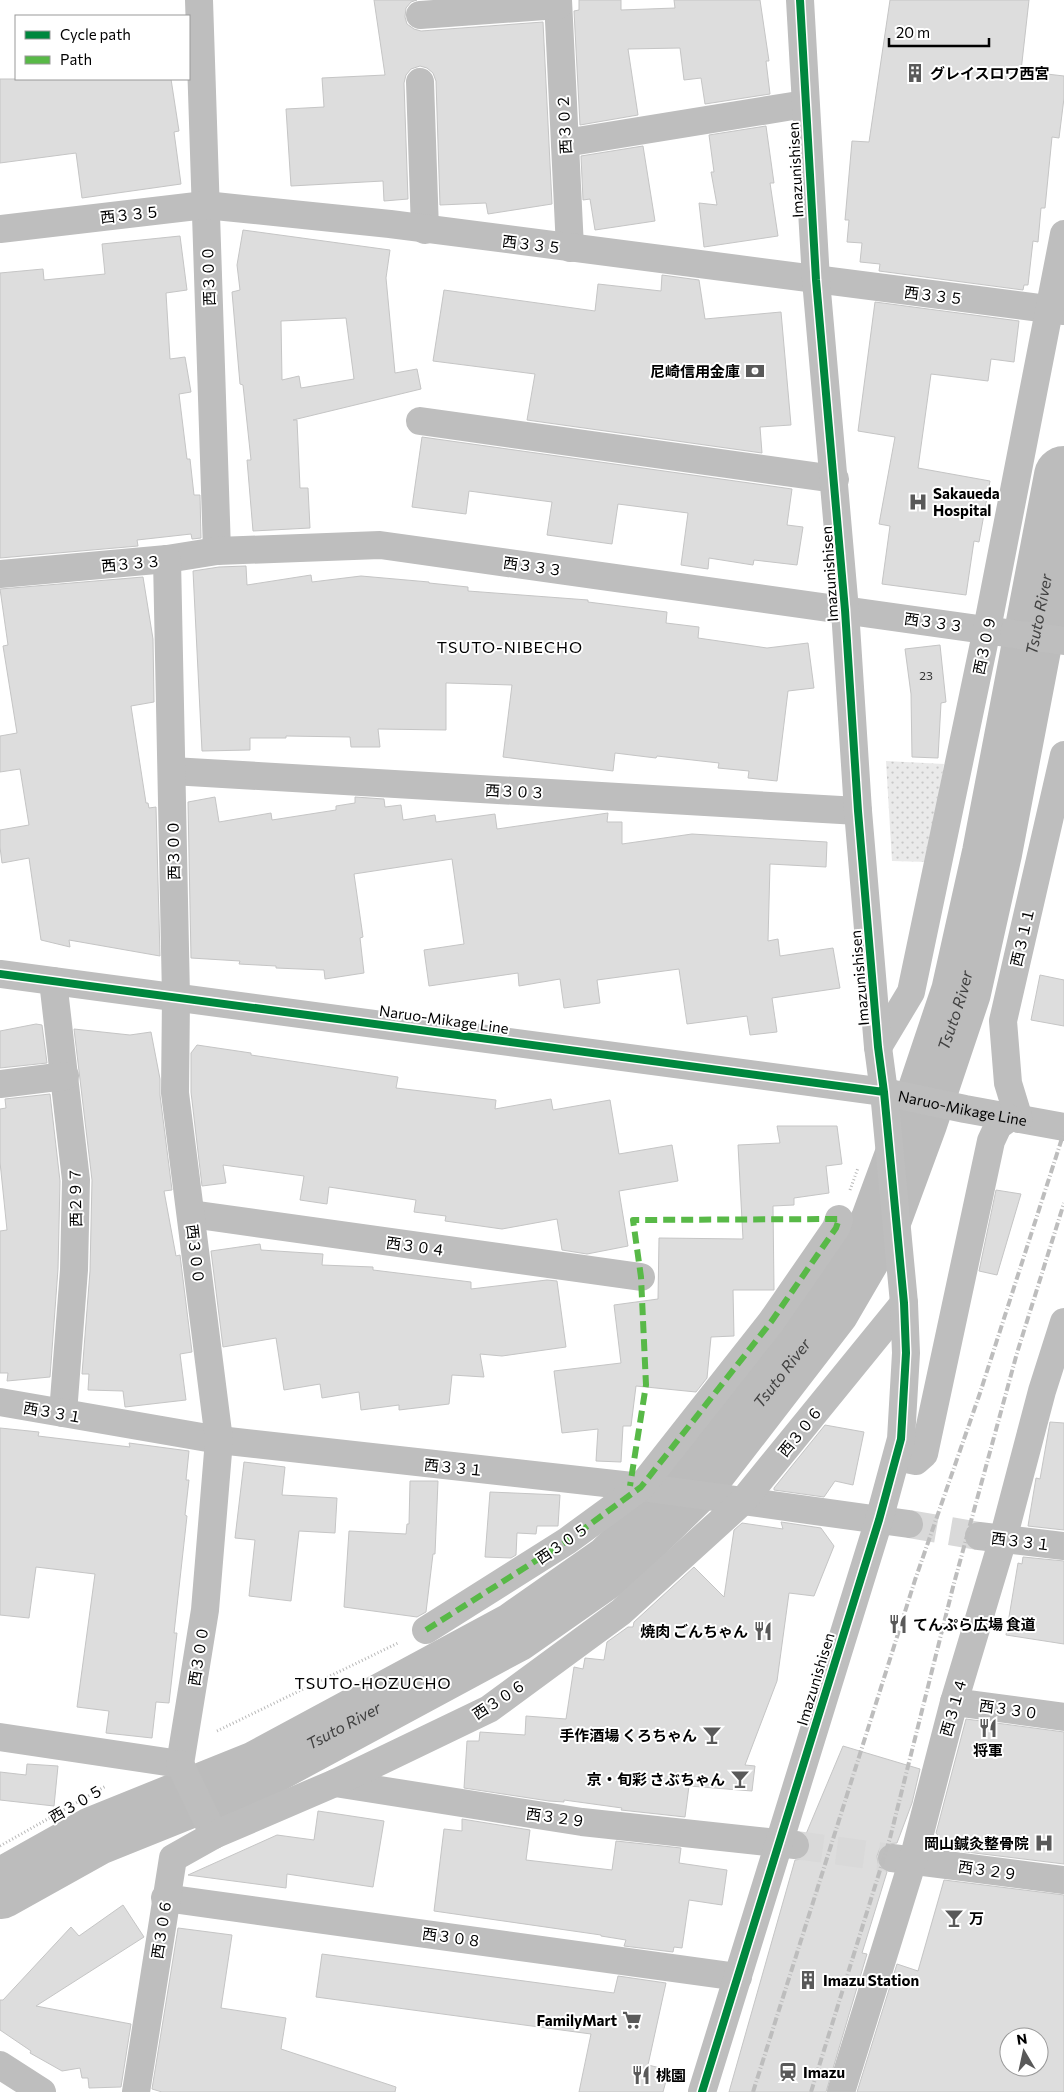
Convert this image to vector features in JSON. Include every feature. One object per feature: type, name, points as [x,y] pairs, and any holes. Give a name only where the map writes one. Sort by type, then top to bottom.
[{"type":"street","name":"西３００","points":[[199,0],[217,551]]},
{"type":"street","name":"Imazunishisen","points":[[702,2092],[738,1977],[787,1844],[897,1458],[904,1410],[906,1352],[904,1303],[890,1146],[892,1093],[878,1047],[858,812],[835,479],[816,280],[800,0]]},
{"type":"street","points":[[420,15],[558,3]]},
{"type":"street","name":"西３０２","points":[[558,3],[570,248]]},
{"type":"street","points":[[420,82],[425,230]]},
{"type":"street","points":[[564,143],[805,104]]},
{"type":"street","name":"西３３５","points":[[0,229],[205,205],[570,248],[1056,311]]},
{"type":"street","name":"西３０９","points":[[878,1047],[911,992],[996,631],[1056,311],[1064,234]]},
{"type":"street","points":[[420,421],[835,479]]},
{"type":"street","name":"西３３３","points":[[0,574],[167,559],[217,551],[380,545],[1064,641]]},
{"type":"street","name":"西３００","points":[[167,559],[176,997],[175,1093],[219,1440],[205,1610],[181,1756]]},
{"type":"street","name":"西３１１","points":[[1014,1118],[1008,1083],[1003,1020],[1064,755]]},
{"type":"street","name":"西３０３","points":[[172,771],[858,812]]},
{"type":"street","name":"Naruo-Mikage Line","points":[[0,974],[892,1093],[965,1109],[1064,1127]]},
{"type":"street","name":"西２９７","points":[[53,981],[76,1180],[74,1270],[63,1413]]},
{"type":"street","points":[[0,1084],[65,1076]]},
{"type":"street","points":[[897,1458],[916,1461],[924,1454],[991,1141],[998,1126],[1014,1118]]},
{"type":"street","name":"西３０４","points":[[191,1214],[641,1277]]},
{"type":"street","name":"西３０５","points":[[426,1630],[567,1541],[641,1487],[771,1322],[836,1228],[839,1219]]},
{"type":"street","name":"西３０６","points":[[136,2092],[173,1858],[214,1836],[335,1783],[489,1708],[621,1612],[732,1501],[904,1303]]},
{"type":"street","name":"西３１４","points":[[841,2092],[902,1859],[954,1702],[991,1537],[1053,1392],[1064,1322]]},
{"type":"street","name":"西３３１","points":[[0,1402],[219,1440],[641,1487],[909,1524]]},
{"type":"street","name":"西３３１","points":[[991,1537],[1064,1546]]},
{"type":"street","name":"西３３０","points":[[954,1702],[1064,1717]]},
{"type":"street","points":[[0,1737],[181,1756],[214,1836]]},
{"type":"street","name":"西３２９","points":[[335,1783],[582,1822],[787,1844]]},
{"type":"street","name":"西３２９","points":[[902,1859],[1064,1880]]},
{"type":"street","name":"西３０８","points":[[166,1898],[738,1977]]},
{"type":"street","points":[[0,2065],[42,2092]]},
{"type":"path","points":[[839,1219],[859,1166]]},
{"type":"path","points":[[181,1756],[266,1709],[426,1630]]},
{"type":"shaded area","points":[[886,761],[944,764],[928,862],[892,861]]},
{"type":"building","points":[[374,0],[417,0],[411,2],[406,8],[405,17],[407,24],[421,31],[543,22],[552,204],[488,214],[486,203],[440,205],[436,81],[433,73],[427,68],[420,66],[411,69],[406,75],[404,83],[408,199],[384,201],[383,181],[291,186],[286,109],[324,107],[322,78],[385,75]]},
{"type":"building","points":[[579,0],[621,0],[621,10],[675,8],[674,0],[760,0],[769,61],[766,61],[770,94],[705,104],[701,78],[684,80],[680,48],[628,49],[638,115],[580,125],[574,11],[579,10]]},
{"type":"building","points":[[890,0],[1029,0],[1021,71],[1064,76],[1064,98],[1059,138],[1052,137],[1045,208],[1041,208],[1038,242],[1033,241],[1028,285],[1024,285],[1023,290],[879,271],[880,264],[860,262],[862,243],[847,242],[849,220],[845,220],[852,141],[869,142]]},
{"type":"building","points":[[0,79],[171,80],[179,131],[174,132],[181,184],[82,198],[76,153],[0,163]]},
{"type":"building","points":[[766,126],[774,183],[770,183],[778,236],[704,247],[699,203],[717,205],[711,172],[714,172],[709,135]]},
{"type":"building","points":[[643,146],[655,221],[595,230],[590,199],[583,200],[581,156]]},
{"type":"building","points":[[243,230],[390,250],[386,278],[395,373],[417,369],[421,389],[293,420],[297,420],[300,488],[308,488],[310,528],[253,531],[247,460],[251,460],[243,385],[240,384],[232,292],[240,290],[237,265]],"holes":[[[346,318],[354,379],[301,388],[299,376],[282,380],[281,321]]]},
{"type":"building","points":[[180,236],[187,290],[166,293],[170,359],[185,357],[191,392],[179,394],[187,459],[190,459],[194,495],[200,495],[201,538],[192,539],[191,534],[137,540],[138,546],[0,558],[0,273],[43,269],[44,280],[105,274],[102,244]]},
{"type":"building","points":[[662,275],[699,280],[705,319],[781,312],[791,425],[760,427],[762,453],[527,420],[535,374],[433,361],[444,290],[595,311],[598,284],[661,291]]},
{"type":"building","points":[[875,302],[1019,321],[1014,362],[991,359],[988,381],[931,374],[918,468],[990,481],[979,542],[974,541],[966,595],[882,584],[890,526],[879,524],[895,437],[858,431]]},
{"type":"building","points":[[422,437],[792,489],[787,525],[803,527],[797,565],[754,560],[753,565],[709,558],[708,569],[681,565],[688,513],[618,504],[612,544],[547,535],[552,502],[469,491],[466,514],[412,507]]},
{"type":"building","points":[[246,566],[247,585],[311,575],[312,582],[361,576],[468,587],[468,591],[588,600],[588,602],[667,612],[666,623],[699,627],[698,638],[767,648],[808,643],[814,688],[788,691],[777,781],[748,778],[749,771],[718,768],[719,763],[657,756],[656,758],[615,753],[613,771],[503,757],[512,685],[446,683],[446,730],[378,729],[380,747],[351,747],[350,737],[286,736],[286,738],[250,738],[250,750],[202,751],[193,571],[219,567]]},
{"type":"building","points":[[143,577],[153,639],[154,702],[131,706],[146,803],[148,803],[149,808],[156,807],[160,956],[69,940],[70,947],[41,940],[29,858],[2,863],[0,847],[0,830],[29,825],[20,769],[0,772],[0,736],[17,733],[3,646],[8,645],[0,589]]},
{"type":"building","points":[[940,645],[946,702],[941,703],[938,758],[912,757],[911,694],[905,649]]},
{"type":"building","points":[[215,797],[219,822],[271,813],[272,820],[336,810],[336,806],[355,803],[355,797],[384,799],[385,807],[401,805],[403,820],[435,815],[436,822],[495,814],[497,829],[608,813],[607,822],[622,822],[622,844],[692,834],[827,842],[826,867],[770,864],[768,941],[778,939],[780,956],[833,948],[840,988],[772,998],[777,1032],[750,1035],[747,1016],[687,1024],[679,969],[597,980],[600,1003],[564,1008],[560,979],[519,986],[518,973],[429,986],[424,950],[464,944],[452,859],[354,874],[363,937],[360,938],[364,973],[325,979],[324,970],[276,968],[276,966],[239,964],[240,961],[191,958],[188,802]]},
{"type":"building","points":[[1040,975],[1064,980],[1064,1026],[1031,1020]]},
{"type":"building","points":[[36,1024],[42,1025],[47,1063],[0,1068],[0,1031]]},
{"type":"building","points":[[74,1029],[130,1035],[151,1032],[160,1079],[160,1095],[172,1190],[164,1191],[176,1256],[180,1255],[192,1352],[180,1354],[186,1400],[125,1407],[123,1391],[88,1390],[89,1374],[82,1374],[90,1271],[92,1180]]},
{"type":"building","points":[[197,1045],[398,1077],[396,1088],[496,1100],[495,1109],[551,1099],[553,1110],[610,1100],[619,1154],[672,1145],[678,1181],[619,1191],[628,1246],[587,1254],[562,1250],[557,1219],[502,1229],[445,1221],[446,1216],[414,1212],[416,1200],[329,1187],[327,1204],[300,1200],[304,1176],[223,1165],[226,1183],[202,1186],[191,1092],[191,1053]]},
{"type":"building","points":[[50,1094],[60,1181],[58,1269],[50,1377],[7,1381],[8,1373],[0,1373],[0,1231],[7,1230],[0,1162],[0,1109],[6,1108],[5,1099]]},
{"type":"building","points":[[777,1126],[837,1126],[842,1164],[826,1166],[829,1193],[794,1198],[794,1205],[773,1206],[774,1290],[733,1290],[734,1336],[711,1337],[707,1378],[696,1392],[636,1386],[631,1426],[623,1426],[621,1462],[596,1461],[598,1429],[562,1433],[554,1371],[621,1363],[614,1305],[658,1299],[659,1238],[743,1239],[738,1145],[780,1143]]},
{"type":"building","points":[[996,1190],[1021,1194],[997,1275],[979,1271]]},
{"type":"building","points":[[260,1244],[261,1250],[323,1254],[322,1265],[373,1267],[373,1270],[471,1282],[471,1289],[547,1280],[557,1281],[566,1347],[502,1356],[480,1354],[484,1377],[452,1375],[449,1404],[399,1410],[399,1405],[361,1410],[359,1392],[322,1398],[320,1384],[284,1390],[276,1338],[223,1347],[211,1251]]},
{"type":"building","points":[[1050,1422],[1064,1423],[1064,1530],[1028,1526],[1036,1478],[1040,1479]]},
{"type":"building","points":[[825,1425],[864,1432],[853,1485],[835,1481],[824,1497],[774,1490],[774,1488]]},
{"type":"building","points":[[0,1428],[39,1432],[38,1436],[130,1447],[129,1443],[189,1451],[186,1480],[189,1480],[185,1515],[187,1516],[174,1633],[177,1633],[169,1703],[156,1702],[152,1738],[106,1733],[109,1711],[77,1707],[95,1574],[36,1567],[29,1618],[0,1615]]},
{"type":"building","points":[[244,1462],[285,1467],[282,1495],[337,1498],[335,1533],[299,1531],[291,1601],[249,1596],[255,1540],[235,1538]]},
{"type":"building","points":[[410,1481],[438,1481],[435,1554],[433,1554],[426,1612],[417,1617],[344,1607],[349,1531],[406,1534],[407,1524],[409,1524]]},
{"type":"building","points":[[490,1492],[560,1495],[558,1526],[537,1526],[536,1534],[517,1533],[516,1555],[511,1558],[485,1557]]},
{"type":"building","points":[[781,1522],[821,1528],[834,1546],[814,1596],[789,1593],[777,1681],[745,1765],[755,1766],[752,1791],[689,1786],[685,1817],[621,1810],[622,1808],[564,1800],[564,1802],[549,1801],[464,1788],[467,1741],[479,1741],[480,1732],[525,1735],[526,1716],[566,1719],[574,1667],[583,1669],[585,1658],[604,1660],[607,1642],[628,1627],[633,1627],[634,1622],[694,1567],[724,1597],[734,1530],[742,1523],[783,1529]]},
{"type":"building","points":[[1023,1557],[1064,1561],[1064,1644],[1006,1635],[1018,1563],[1022,1564]]},
{"type":"building","points":[[966,1719],[1064,1732],[1064,1864],[950,1850],[936,1833]]},
{"type":"building","name":"Imazu Station","points":[[843,1746],[920,1769],[912,1803],[897,1843],[886,1844],[880,1848],[877,1856],[878,1864],[887,1872],[862,1953],[867,1954],[826,2092],[729,2092],[795,1860],[802,1859],[808,1854],[811,1846],[806,1834]]},
{"type":"building","points":[[27,1764],[58,1766],[54,1806],[0,1800],[0,1772],[26,1775]]},
{"type":"building","points":[[318,1811],[384,1821],[373,1887],[287,1874],[286,1888],[188,1875],[277,1835],[314,1840]]},
{"type":"building","points":[[462,1819],[530,1830],[526,1860],[612,1870],[616,1841],[681,1848],[679,1863],[727,1870],[722,1905],[689,1900],[682,1948],[674,1947],[673,1952],[624,1946],[626,1940],[601,1935],[434,1911],[444,1829],[462,1831]]},
{"type":"building","points":[[944,1880],[1064,1895],[1064,2092],[857,2092],[897,1964],[918,1971]]},
{"type":"building","points":[[123,1905],[144,1937],[36,2006],[131,2024],[121,2087],[89,2088],[88,2078],[82,2078],[80,2068],[62,2071],[30,2053],[31,2051],[0,2030],[0,2000],[3,2000],[71,1927],[79,1936]]},
{"type":"building","points":[[178,1928],[232,1935],[221,2008],[286,2018],[281,2049],[396,2087],[395,2092],[162,2092],[152,2089]]},
{"type":"building","points":[[322,1954],[614,1993],[618,1976],[666,1983],[648,2065],[669,2070],[663,2092],[579,2092],[591,2034],[316,1997]]},
{"type":"waterway","name":"Tsuto River","points":[[0,1889],[95,1836],[259,1770],[515,1632],[612,1564],[699,1479],[830,1309],[880,1223],[918,1120],[961,992],[992,853],[1064,476]]},
{"type":"tunnel","points":[[909,1524],[979,1536]]},
{"type":"tunnel","points":[[795,1845],[892,1858]]},
{"type":"railway","points":[[753,2092],[915,1580],[980,1393],[1064,1132]]},
{"type":"railway","points":[[811,2092],[890,1838],[953,1587],[1017,1353],[1064,1203]]},
{"type":"marked path","points":[[426,1630],[567,1541],[641,1487],[771,1322],[836,1228],[839,1219],[633,1220],[641,1277],[646,1385],[630,1486]]},
{"type":"cycle path","points":[[702,2092],[879,1520],[901,1439],[906,1353],[904,1303],[878,1047],[858,811],[845,610],[816,280],[800,0]]},
{"type":"cycle path","points":[[0,974],[884,1092]]},
{"type":"place","name":"グレイスロワ西宮","points":[[915,73]]},
{"type":"place","name":"尼崎信用金庫","points":[[755,371]]},
{"type":"place","name":"Sakaueda Hospital","points":[[918,502]]},
{"type":"place","name":"てんぷら広場 食道","points":[[898,1624]]},
{"type":"place","name":"焼肉 ごんちゃん","points":[[763,1631]]},
{"type":"place","name":"将軍","points":[[988,1728]]},
{"type":"place","name":"手作酒場 くろちゃん","points":[[712,1735]]},
{"type":"place","name":"京・旬彩 さぶちゃん","points":[[740,1779]]},
{"type":"place","name":"岡山鍼灸整骨院","points":[[1044,1843]]},
{"type":"place","name":"万","points":[[954,1918]]},
{"type":"place","name":"Imazu Station","points":[[808,1980]]},
{"type":"place","name":"FamilyMart","points":[[632,2020]]},
{"type":"place","name":"Imazu","points":[[788,2072]]},
{"type":"place","name":"桃園","points":[[641,2075]]},
{"type":"district","name":"TSUTO-NIBECHO","points":[[510,646]]},
{"type":"district","name":"TSUTO-HOZUCHO","points":[[373,1682]]}]
